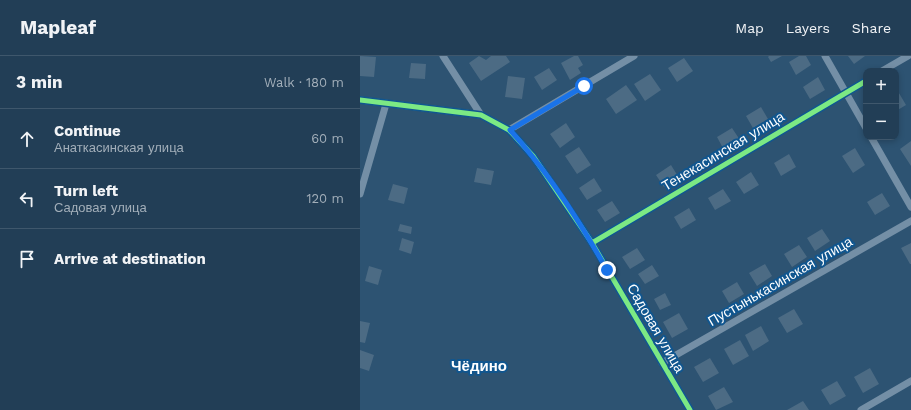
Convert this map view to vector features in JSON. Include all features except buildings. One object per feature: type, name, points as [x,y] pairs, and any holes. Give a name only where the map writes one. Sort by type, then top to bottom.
[{"type":"street","points":[[442,56],[481,115]]},
{"type":"street","points":[[510,130],[634,56]]},
{"type":"street","points":[[825,56],[863,123]]},
{"type":"street","points":[[887,68],[908,56]]},
{"type":"street","name":"Тенекасинская улица","points":[[592,243],[863,83]]},
{"type":"street","name":"Садовая улица","points":[[360,100],[481,115],[510,130],[533,156],[592,243],[690,410]]},
{"type":"street","points":[[360,194],[386,104]]},
{"type":"street","points":[[873,140],[911,207]]},
{"type":"street","name":"Пустынькасинская улица","points":[[662,363],[911,221]]},
{"type":"street","points":[[861,410],[911,381]]},
{"type":"cycle path","points":[[592,243],[863,83]]},
{"type":"cycle path","points":[[360,100],[481,115],[509,130],[533,156],[592,243],[690,410]]},
{"type":"district","name":"Чёдино","points":[[479,366]]},
{"type":"route","points":[[584,86],[510,130],[533,156],[555,186],[592,243],[607,270]]}]
